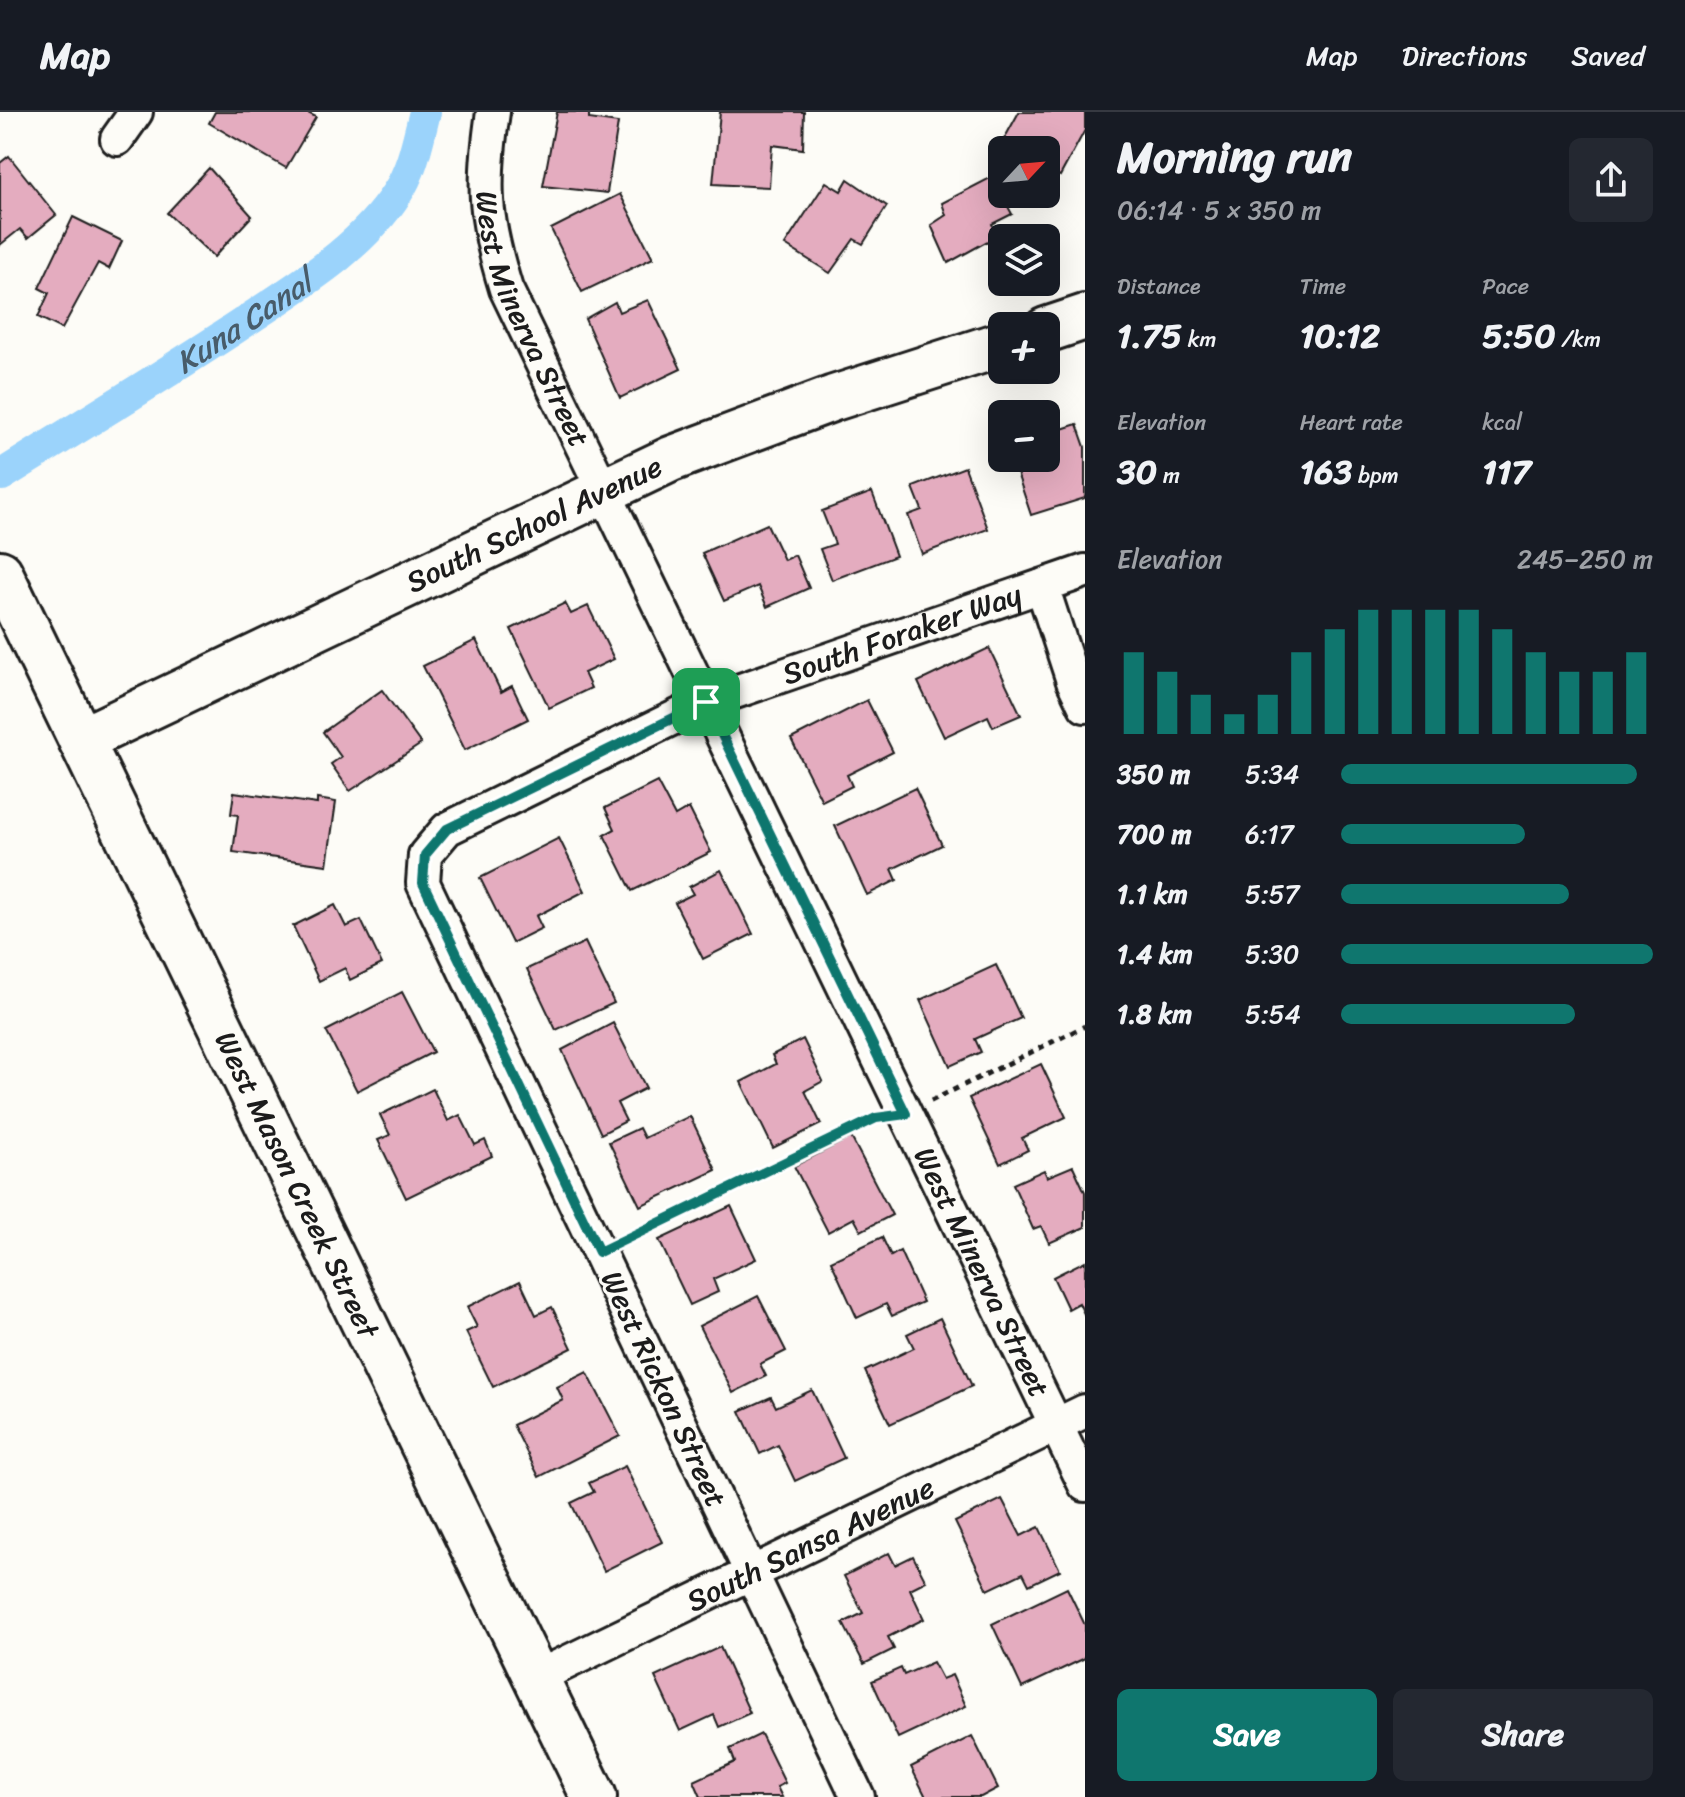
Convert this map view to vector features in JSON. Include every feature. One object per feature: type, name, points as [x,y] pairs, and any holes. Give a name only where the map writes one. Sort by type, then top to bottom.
[{"type":"street","points":[[117,139],[136,112]]},
{"type":"street","name":"West Minerva Street","points":[[493,112],[484,176],[489,232],[506,289],[1085,1485]]},
{"type":"street","points":[[1060,325],[1085,317]]},
{"type":"street","name":"South School Avenue","points":[[81,740],[671,459],[834,398],[988,348]]},
{"type":"street","name":"South Foraker Way","points":[[425,855],[447,829],[706,702],[1085,571]]},
{"type":"street","name":"West Mason Creek Street","points":[[0,573],[594,1797]]},
{"type":"street","points":[[1042,586],[1073,681],[1085,706]]},
{"type":"street","name":"West Rickon Street","points":[[425,855],[423,883],[858,1797]]},
{"type":"street","name":"South Sansa Avenue","points":[[537,1677],[1085,1411]]},
{"type":"path","points":[[599,1252],[876,1118],[906,1114],[1085,1026]]},
{"type":"building","points":[[215,112],[306,112],[316,117],[286,168],[209,123]]},
{"type":"building","points":[[557,112],[589,112],[589,119],[618,123],[607,193],[543,186]]},
{"type":"building","points":[[720,112],[804,112],[803,149],[772,145],[769,187],[713,184]]},
{"type":"building","points":[[1019,112],[1085,112],[1085,130],[1060,176],[1060,136],[1006,136]]},
{"type":"building","points":[[9,156],[56,215],[28,238],[20,229],[0,245],[0,163]]},
{"type":"building","points":[[209,168],[252,216],[214,257],[167,213]]},
{"type":"building","points":[[848,179],[887,206],[863,244],[854,239],[830,273],[785,245],[826,182],[841,191]]},
{"type":"building","points":[[988,179],[988,208],[1009,208],[1012,214],[988,224],[988,241],[948,263],[931,225],[946,215],[942,203]]},
{"type":"building","points":[[620,194],[653,258],[582,292],[551,229]]},
{"type":"building","points":[[73,217],[122,241],[109,269],[98,263],[62,329],[38,317],[49,293],[39,288]]},
{"type":"building","points":[[648,300],[681,369],[620,398],[585,319],[615,302],[619,312]]},
{"type":"building","points":[[1077,424],[1085,447],[1085,498],[1031,515],[1017,472],[1060,472],[1060,429]]},
{"type":"building","points":[[965,467],[988,529],[922,554],[908,515],[922,510],[913,487]]},
{"type":"building","points":[[872,492],[896,556],[832,580],[820,549],[835,544],[822,511]]},
{"type":"building","points":[[767,524],[784,560],[795,555],[809,588],[767,607],[758,586],[724,601],[702,553]]},
{"type":"building","points":[[565,603],[571,614],[588,606],[614,659],[584,673],[591,688],[549,708],[511,629]]},
{"type":"building","points":[[476,640],[501,692],[512,686],[528,719],[465,750],[423,666]]},
{"type":"building","points":[[989,648],[1021,715],[993,727],[988,716],[944,737],[918,682]]},
{"type":"building","points":[[382,690],[421,744],[350,791],[331,764],[341,757],[323,732]]},
{"type":"building","points":[[867,700],[893,752],[847,775],[852,786],[822,801],[791,739]]},
{"type":"building","points":[[657,782],[675,816],[689,808],[711,852],[632,891],[604,835],[615,829],[605,808]]},
{"type":"building","points":[[915,788],[942,845],[892,869],[897,880],[867,895],[835,826]]},
{"type":"building","points":[[234,792],[317,804],[317,799],[336,802],[327,865],[233,852],[238,815],[231,814]]},
{"type":"building","points":[[559,838],[585,891],[536,916],[542,928],[512,943],[480,878]]},
{"type":"building","points":[[721,870],[753,934],[703,959],[675,903],[693,894],[689,887]]},
{"type":"building","points":[[335,905],[346,927],[361,920],[382,964],[350,980],[345,968],[319,981],[293,926]]},
{"type":"building","points":[[585,942],[614,1003],[556,1030],[527,969]]},
{"type":"building","points":[[996,965],[1021,1018],[975,1039],[981,1052],[950,1066],[920,1000]]},
{"type":"building","points":[[402,992],[433,1052],[357,1091],[326,1031]]},
{"type":"building","points":[[613,1023],[646,1088],[617,1103],[626,1121],[601,1134],[562,1050]]},
{"type":"building","points":[[803,1039],[823,1081],[805,1091],[821,1124],[773,1148],[741,1082],[776,1064],[772,1055]]},
{"type":"building","points":[[1041,1064],[1066,1117],[1022,1138],[1028,1150],[1000,1164],[969,1098]]},
{"type":"building","points":[[433,1089],[448,1121],[460,1115],[475,1145],[485,1140],[492,1156],[406,1198],[378,1140],[390,1135],[380,1115]]},
{"type":"building","points":[[690,1116],[716,1170],[640,1206],[609,1142],[639,1128],[644,1138]]},
{"type":"building","points":[[851,1137],[892,1215],[861,1231],[854,1218],[828,1232],[794,1166]]},
{"type":"building","points":[[1073,1166],[1085,1192],[1085,1227],[1049,1243],[1041,1226],[1033,1229],[1013,1184],[1044,1170],[1047,1177]]},
{"type":"building","points":[[731,1206],[756,1259],[713,1279],[718,1292],[690,1305],[659,1240]]},
{"type":"building","points":[[882,1237],[891,1256],[900,1251],[923,1302],[892,1316],[886,1304],[857,1318],[831,1261]]},
{"type":"building","points":[[1085,1261],[1085,1316],[1079,1303],[1068,1309],[1053,1277]]},
{"type":"building","points":[[520,1281],[536,1315],[552,1307],[572,1348],[493,1387],[466,1332],[477,1327],[467,1307]]},
{"type":"building","points":[[758,1296],[786,1351],[760,1364],[766,1376],[733,1393],[699,1326]]},
{"type":"building","points":[[940,1318],[972,1386],[890,1424],[865,1371],[914,1348],[907,1334]]},
{"type":"building","points":[[587,1372],[620,1436],[539,1477],[513,1425],[563,1400],[557,1387]]},
{"type":"building","points":[[812,1390],[844,1458],[795,1481],[778,1445],[760,1454],[740,1411],[771,1397],[776,1407]]},
{"type":"building","points":[[625,1466],[662,1542],[604,1571],[571,1503],[594,1492],[589,1483]]},
{"type":"building","points":[[1002,1499],[1021,1536],[1039,1527],[1060,1570],[1029,1585],[1023,1573],[988,1590],[955,1522]]},
{"type":"building","points":[[889,1553],[895,1565],[913,1556],[926,1581],[910,1589],[924,1619],[888,1637],[894,1649],[864,1664],[843,1623],[863,1613],[844,1576]]},
{"type":"building","points":[[1067,1588],[1085,1625],[1085,1658],[1022,1688],[992,1624]]},
{"type":"building","points":[[720,1647],[750,1713],[719,1727],[714,1715],[680,1731],[655,1677]]},
{"type":"building","points":[[933,1662],[942,1679],[952,1675],[966,1706],[898,1738],[872,1681],[901,1668],[904,1675]]},
{"type":"building","points":[[761,1734],[785,1783],[777,1787],[782,1797],[701,1797],[694,1781],[735,1762],[730,1749]]},
{"type":"building","points":[[972,1736],[998,1788],[981,1797],[926,1797],[911,1767]]},
{"type":"waterway","name":"Kuna Canal","points":[[2,475],[224,336],[351,246],[368,230],[403,184],[425,112]]},
{"type":"route","points":[[706,702],[906,1114],[876,1118],[599,1252],[423,883],[425,855],[447,829],[706,702]]}]
